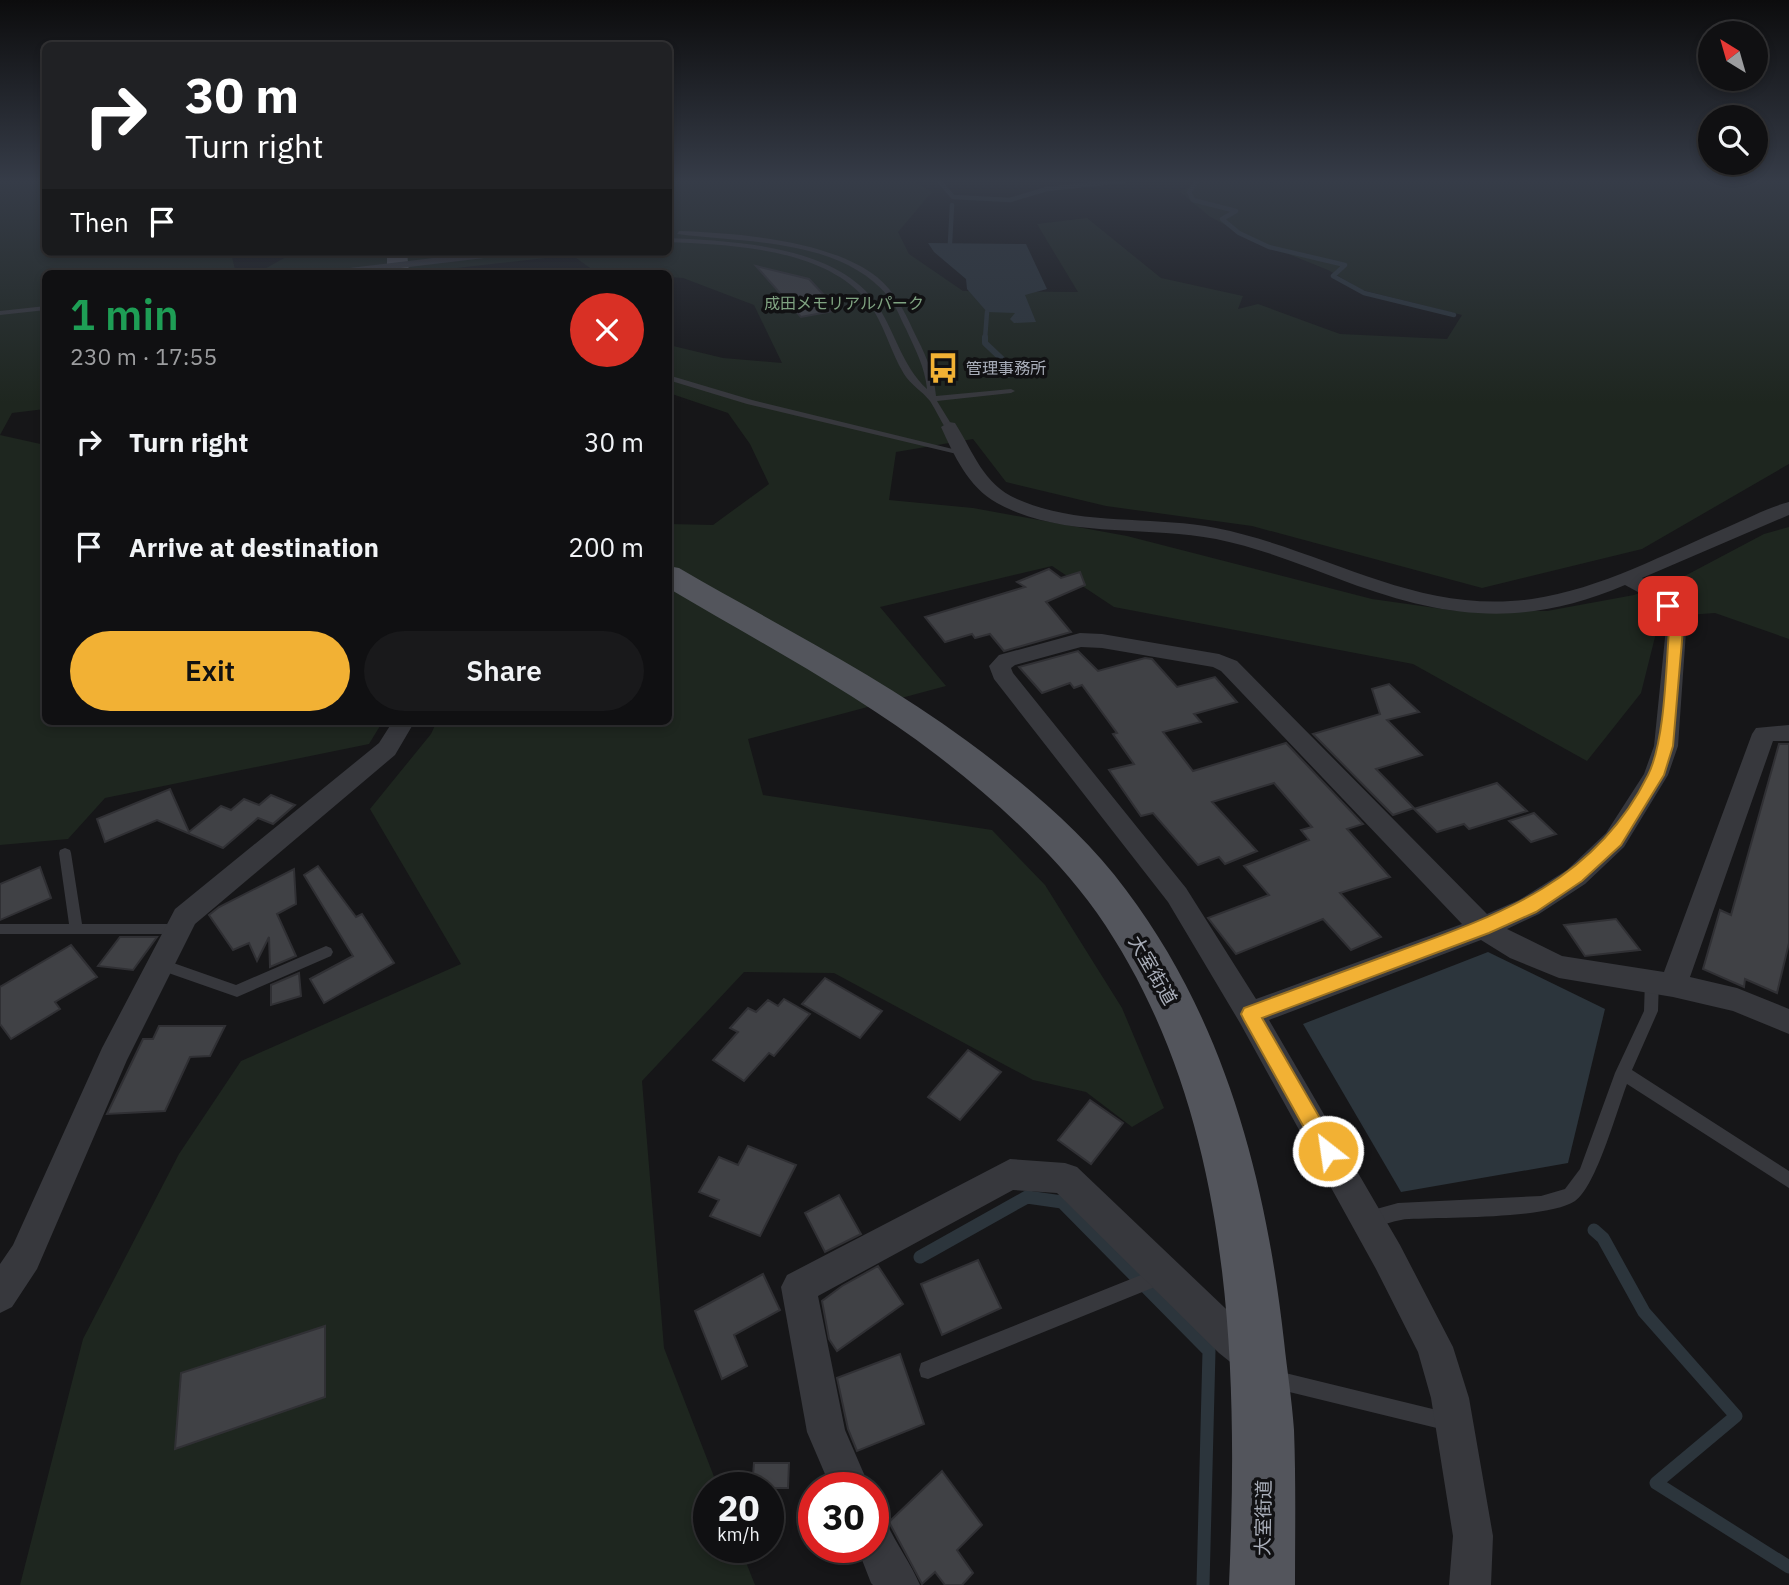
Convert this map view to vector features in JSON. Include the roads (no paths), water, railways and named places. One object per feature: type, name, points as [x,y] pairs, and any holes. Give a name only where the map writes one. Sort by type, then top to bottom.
[{"type":"main road","name":"大室街道","points":[[672,577],[868,693],[948,744],[1053,836],[1112,901],[1150,960],[1180,1019],[1215,1107],[1239,1203],[1254,1306],[1264,1437],[1262,1585]]},
{"type":"street","points":[[949,427],[972,472],[985,488],[1038,514],[1217,534],[1445,605],[1519,607],[1556,602],[1589,593],[1789,508]]},
{"type":"street","points":[[1250,1014],[1483,928],[1529,907],[1576,877],[1615,840],[1656,775],[1666,746],[1677,617],[1658,595],[1626,577]]},
{"type":"street","points":[[1470,1585],[1473,1536],[1456,1424],[1435,1348],[1367,1219],[1250,1014],[1177,895],[1002,674],[1000,666],[1007,660],[1080,640],[1102,641],[1229,666],[1483,928],[1520,950],[1559,967],[1604,976],[1662,982],[1737,1000],[1789,1022]]},
{"type":"street","points":[[0,1295],[25,1257],[113,1057],[185,917],[387,749],[402,725]]},
{"type":"street","points":[[1662,982],[1764,734],[1789,733]]},
{"type":"street","points":[[844,1472],[826,1432],[799,1287],[1010,1174],[1065,1178],[1258,1368]]},
{"type":"street","points":[[884,1563],[899,1585]]},
{"type":"lane","points":[[784,255],[844,277],[868,298],[878,312],[908,374],[932,399],[949,427]]},
{"type":"lane","points":[[818,255],[847,264],[872,278],[891,295],[930,371],[932,399]]},
{"type":"lane","points":[[357,270],[475,256]]},
{"type":"lane","points":[[0,313],[42,308]]},
{"type":"lane","points":[[672,378],[750,402],[961,452]]},
{"type":"lane","points":[[932,399],[1011,391]]},
{"type":"lane","points":[[65,853],[76,928]]},
{"type":"lane","points":[[2,929],[180,929]]},
{"type":"lane","points":[[162,965],[237,991],[326,951]]},
{"type":"lane","points":[[1367,1219],[1398,1211],[1541,1204],[1570,1195],[1590,1165],[1623,1073],[1662,982]]},
{"type":"lane","points":[[1623,1073],[1789,1180]]},
{"type":"lane","points":[[928,1370],[1165,1274]]},
{"type":"lane","points":[[1258,1368],[1296,1383],[1456,1424]]},
{"type":"waterway","points":[[1303,255],[1345,265],[1333,276],[1364,293],[1454,315]]},
{"type":"waterway","points":[[985,339],[987,312]]},
{"type":"waterway","points":[[985,339],[985,343],[1004,361],[1008,375]]},
{"type":"waterway","points":[[920,1257],[1027,1197],[1062,1202],[1209,1351],[1203,1585]]},
{"type":"waterway","points":[[1594,1230],[1603,1238],[1644,1312],[1736,1416],[1656,1483],[1789,1567]]},
{"type":"place","name":"管理事務所","points":[[943,368]]},
{"type":"park label","name":"成田メモリアルパーク","points":[[844,303]]}]
